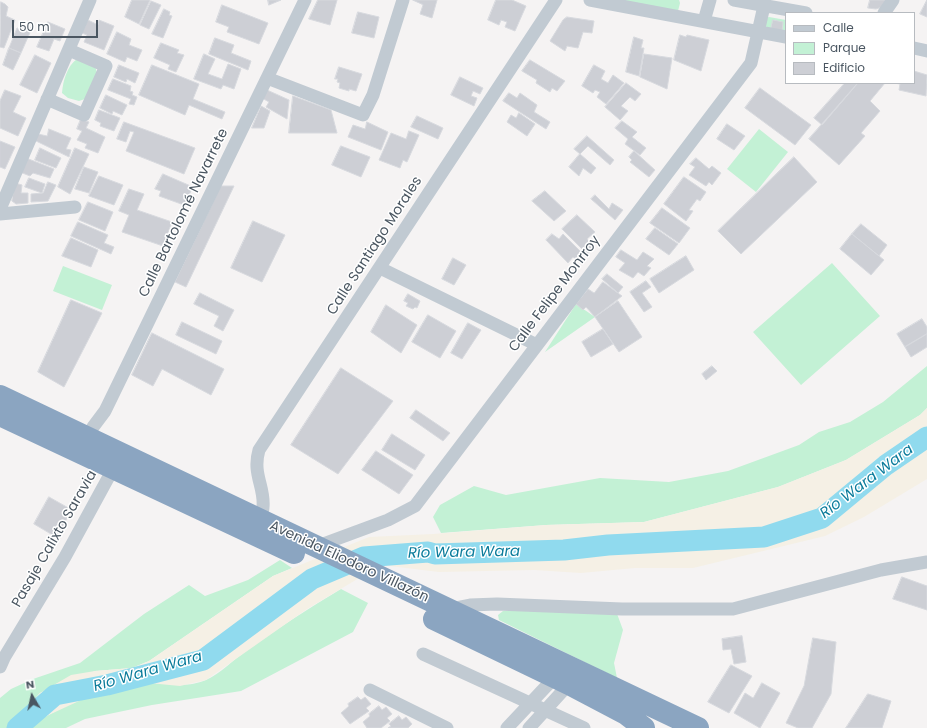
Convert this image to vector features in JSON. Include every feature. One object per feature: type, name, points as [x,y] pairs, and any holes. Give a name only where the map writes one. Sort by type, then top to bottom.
[{"type":"highway","name":"Avenida Eliodoro Villazón","points":[[0,396],[260,520],[314,552],[626,714],[644,728]]},
{"type":"highway","name":"Avenida Eliodoro Villazón","points":[[0,415],[114,469],[314,552]]},
{"type":"highway","name":"Avenida Eliodoro Villazón","points":[[368,580],[454,612],[698,728]]},
{"type":"street","points":[[0,209],[90,0]]},
{"type":"street","name":"Calle Bartolomé Navarrete","points":[[88,437],[93,427],[105,411],[305,0]]},
{"type":"street","points":[[267,78],[363,115],[373,95],[403,0]]},
{"type":"street","name":"Calle Santiago Morales","points":[[260,520],[264,507],[256,470],[256,460],[259,450],[556,0]]},
{"type":"street","points":[[590,0],[785,37]]},
{"type":"street","points":[[704,21],[710,0]]},
{"type":"street","points":[[734,0],[800,12]]},
{"type":"street","points":[[885,12],[892,0]]},
{"type":"street","name":"Calle Felipe Monrroy","points":[[314,552],[388,520],[415,506],[751,63],[764,6]]},
{"type":"street","points":[[915,48],[927,51]]},
{"type":"street","points":[[47,99],[84,115],[106,66],[69,50]]},
{"type":"street","points":[[0,214],[75,207]]},
{"type":"street","points":[[380,268],[537,345]]},
{"type":"street","name":"Pasaje Calixto Saravia","points":[[1,660],[65,557],[114,469]]},
{"type":"street","points":[[454,612],[460,607],[470,605],[497,604],[622,608],[733,609],[881,570],[927,562]]},
{"type":"street","points":[[423,654],[584,728]]},
{"type":"street","points":[[507,728],[530,703],[562,681]]},
{"type":"street","points":[[529,728],[546,710],[562,681]]},
{"type":"street","points":[[370,690],[447,728]]},
{"type":"green space","points":[[617,0],[679,0],[680,3],[678,11]]},
{"type":"green space","points":[[769,17],[785,20],[785,33],[766,29],[763,25],[766,18]]},
{"type":"green space","points":[[77,59],[95,66],[97,73],[85,99],[79,101],[68,98],[62,93],[66,74]]},
{"type":"green space","points":[[759,129],[788,152],[756,192],[727,169]]},
{"type":"green space","points":[[832,263],[880,316],[801,385],[753,332]]},
{"type":"green space","points":[[63,266],[112,285],[102,310],[53,291]]},
{"type":"green space","points":[[576,304],[595,317],[545,352]]},
{"type":"green space","points":[[927,366],[927,408],[920,415],[846,460],[778,487],[644,522],[546,525],[441,533],[433,517],[440,505],[474,486],[506,495],[600,478],[669,482],[728,471],[799,445],[819,432],[850,422],[883,402]]},
{"type":"green space","points":[[280,560],[292,568],[273,576],[149,661],[132,668],[95,671],[40,693],[9,728],[0,728],[0,698],[11,689],[33,679],[80,663],[144,614],[189,585],[205,596],[248,580]]},
{"type":"green space","points":[[341,589],[368,603],[353,632],[241,691],[152,705],[85,719],[66,728],[28,728],[54,712],[86,698],[119,687],[149,683],[184,685],[198,683],[211,678],[242,653]]},
{"type":"green space","points":[[503,611],[616,611],[623,630],[614,663],[617,678],[499,620],[498,615]]},
{"type":"sand","points":[[927,408],[927,479],[864,517],[825,536],[693,568],[635,568],[581,573],[534,570],[439,572],[381,565],[307,609],[206,680],[180,686],[149,683],[120,687],[92,695],[40,719],[28,728],[9,728],[40,693],[71,675],[95,671],[132,668],[149,661],[273,576],[369,537],[433,534],[546,525],[644,522],[778,487],[846,460],[920,415]]},
{"type":"building","points":[[132,0],[150,0],[139,24],[125,17]]},
{"type":"building","points":[[268,0],[281,0],[269,5]]},
{"type":"building","points":[[318,0],[337,0],[330,25],[309,19]]},
{"type":"building","points":[[413,0],[437,0],[432,18],[420,14],[423,5]]},
{"type":"building","points":[[496,0],[512,0],[526,6],[515,31],[505,27],[507,22],[501,20],[499,25],[488,20]]},
{"type":"building","points":[[870,0],[886,0],[885,6],[876,9],[868,8]]},
{"type":"building","points":[[927,0],[927,17],[920,14]]},
{"type":"building","points":[[151,1],[161,5],[149,29],[140,25]]},
{"type":"building","points":[[1,2],[8,7],[6,16],[15,20],[4,48],[0,47]]},
{"type":"building","points":[[222,5],[268,23],[259,44],[227,32],[229,27],[216,22]]},
{"type":"building","points":[[164,9],[170,12],[169,15],[172,16],[163,38],[152,34]]},
{"type":"building","points":[[358,12],[379,17],[374,38],[352,33]]},
{"type":"building","points":[[567,17],[594,21],[592,33],[583,32],[578,48],[567,46],[565,51],[550,41],[563,20]]},
{"type":"building","points":[[88,20],[98,25],[99,20],[114,26],[104,50],[84,42],[87,35],[82,33]]},
{"type":"building","points":[[773,20],[783,22],[782,31],[771,29]]},
{"type":"building","points":[[48,22],[65,29],[60,41],[54,39],[49,51],[37,47]]},
{"type":"building","points":[[23,25],[32,28],[21,53],[9,48],[17,28],[22,29]]},
{"type":"building","points":[[117,32],[131,39],[129,45],[142,50],[137,61],[127,57],[125,62],[107,54]]},
{"type":"building","points":[[680,35],[709,40],[701,71],[674,60]]},
{"type":"building","points":[[634,37],[643,40],[641,48],[644,48],[639,76],[626,72]]},
{"type":"building","points":[[215,38],[234,45],[231,53],[251,61],[248,70],[209,54]]},
{"type":"building","points":[[161,43],[179,50],[177,53],[184,55],[176,72],[168,69],[170,65],[154,58]]},
{"type":"building","points":[[9,48],[21,53],[13,70],[3,65]]},
{"type":"building","points":[[204,54],[215,59],[208,74],[222,79],[228,64],[241,69],[234,89],[223,85],[221,89],[194,79]]},
{"type":"building","points":[[644,54],[672,58],[667,89],[640,77]]},
{"type":"building","points":[[35,55],[51,63],[37,93],[20,85]]},
{"type":"building","points":[[530,60],[565,81],[557,91],[552,88],[550,92],[536,83],[537,80],[522,71]]},
{"type":"building","points":[[119,65],[139,73],[135,83],[127,79],[126,82],[114,77]]},
{"type":"building","points":[[152,65],[199,84],[193,99],[225,112],[222,119],[189,105],[185,115],[139,95]]},
{"type":"building","points":[[594,65],[605,71],[601,79],[608,83],[613,75],[624,83],[606,104],[597,97],[600,92],[595,90],[593,93],[582,86]]},
{"type":"building","points":[[339,67],[362,74],[356,91],[349,89],[349,91],[339,88],[340,83],[337,82],[338,79],[335,79]]},
{"type":"building","points":[[915,71],[927,75],[926,96],[899,90],[900,84],[915,84]]},
{"type":"building","points":[[460,77],[483,88],[480,94],[473,91],[471,96],[477,98],[474,106],[451,95]]},
{"type":"building","points":[[113,79],[131,86],[130,91],[133,92],[132,95],[137,97],[134,105],[129,104],[131,99],[108,90]]},
{"type":"building","points":[[626,83],[641,94],[635,101],[630,97],[621,106],[628,111],[620,120],[605,107]]},
{"type":"building","points":[[844,84],[857,84],[822,125],[814,118]]},
{"type":"building","points":[[857,84],[884,84],[870,101],[880,111],[861,133],[865,136],[839,165],[809,139]]},
{"type":"building","points":[[760,88],[811,125],[795,145],[745,108]]},
{"type":"building","points":[[5,90],[21,96],[13,112],[26,118],[18,136],[0,128],[0,101]]},
{"type":"building","points":[[267,90],[289,100],[287,119],[266,107],[269,102],[262,98]]},
{"type":"building","points":[[509,93],[517,98],[520,93],[537,105],[534,112],[550,122],[546,129],[503,101]]},
{"type":"building","points":[[106,95],[127,105],[122,115],[113,111],[112,114],[100,108]]},
{"type":"building","points":[[293,96],[331,110],[337,133],[289,133]]},
{"type":"building","points":[[261,106],[270,111],[264,128],[252,128]]},
{"type":"building","points":[[99,110],[120,118],[114,131],[100,126],[101,123],[95,120]]},
{"type":"building","points":[[519,113],[535,124],[527,136],[507,122],[511,115],[516,118]]},
{"type":"building","points":[[417,116],[443,128],[438,139],[411,127]]},
{"type":"building","points":[[81,119],[89,122],[86,128],[105,137],[98,153],[85,148],[87,144],[77,140],[82,131],[77,129]]},
{"type":"building","points":[[622,121],[637,132],[632,137],[646,148],[640,155],[625,144],[628,139],[615,128]]},
{"type":"building","points":[[124,122],[195,148],[184,174],[126,151],[134,132],[130,131],[126,142],[117,139]]},
{"type":"building","points":[[367,122],[388,132],[381,150],[348,137],[353,125],[365,129]]},
{"type":"building","points":[[727,124],[745,136],[734,150],[717,139]]},
{"type":"building","points":[[49,129],[71,138],[66,149],[71,150],[69,157],[34,140],[38,134],[47,136]]},
{"type":"building","points":[[409,131],[419,135],[407,162],[403,160],[400,168],[379,160],[391,133],[406,139]]},
{"type":"building","points":[[587,136],[614,160],[610,165],[588,146],[580,154],[574,149]]},
{"type":"building","points":[[0,141],[15,147],[5,169],[0,167]]},
{"type":"building","points":[[341,146],[370,157],[361,177],[332,165]]},
{"type":"building","points":[[40,148],[61,158],[56,168],[35,160]]},
{"type":"building","points":[[75,148],[89,154],[70,194],[58,187]]},
{"type":"building","points":[[634,151],[655,170],[649,177],[630,162],[632,160],[629,157]]},
{"type":"building","points":[[580,154],[596,168],[591,174],[583,168],[579,176],[569,167]]},
{"type":"building","points":[[794,157],[817,182],[741,254],[718,231]]},
{"type":"building","points":[[26,158],[54,169],[50,178],[33,173],[30,176],[20,172]]},
{"type":"building","points":[[696,158],[709,169],[712,166],[721,173],[712,185],[709,182],[706,186],[689,175],[695,167],[690,164]]},
{"type":"building","points":[[84,167],[98,172],[89,193],[75,189]]},
{"type":"building","points":[[163,174],[193,187],[184,205],[159,196],[161,191],[155,189]]},
{"type":"building","points":[[99,176],[123,185],[114,205],[89,196]]},
{"type":"building","points":[[684,177],[706,192],[700,201],[697,199],[689,210],[693,211],[686,221],[664,204]]},
{"type":"building","points":[[29,178],[45,184],[42,193],[25,187]]},
{"type":"building","points":[[48,182],[56,185],[48,201],[31,202],[31,194],[43,193]]},
{"type":"building","points":[[15,183],[22,185],[21,193],[28,193],[28,203],[16,204],[12,201]]},
{"type":"building","points":[[221,186],[234,186],[186,287],[175,282]]},
{"type":"building","points":[[129,189],[144,194],[137,210],[172,222],[163,246],[122,232],[129,215],[119,211]]},
{"type":"building","points":[[545,191],[566,211],[554,221],[532,201]]},
{"type":"building","points":[[595,195],[609,209],[612,203],[623,210],[615,220],[591,199]]},
{"type":"building","points":[[88,202],[113,212],[105,231],[79,220]]},
{"type":"building","points":[[662,208],[690,228],[679,243],[650,223]]},
{"type":"building","points":[[577,215],[595,232],[587,239],[595,248],[587,254],[562,229]]},
{"type":"building","points":[[253,221],[285,235],[262,282],[231,268]]},
{"type":"building","points":[[78,222],[108,235],[104,243],[114,247],[111,254],[71,236]]},
{"type":"building","points":[[861,224],[887,245],[879,256],[852,234]]},
{"type":"building","points":[[655,228],[678,244],[669,255],[646,239]]},
{"type":"building","points":[[552,234],[559,239],[563,234],[583,254],[578,261],[573,257],[568,263],[546,240]]},
{"type":"building","points":[[852,234],[884,260],[871,275],[840,249]]},
{"type":"building","points":[[71,238],[98,250],[91,267],[62,256]]},
{"type":"building","points":[[621,250],[637,260],[643,252],[654,259],[647,266],[651,268],[644,276],[638,272],[633,278],[619,270],[625,263],[616,257]]},
{"type":"building","points":[[686,256],[694,270],[659,293],[650,279]]},
{"type":"building","points":[[453,258],[466,265],[454,285],[442,279]]},
{"type":"building","points":[[607,274],[623,287],[618,293],[602,279]]},
{"type":"building","points":[[646,281],[651,287],[642,293],[652,307],[644,312],[630,292]]},
{"type":"building","points":[[603,282],[622,296],[595,317],[586,307],[583,310],[576,304],[588,289],[594,293]]},
{"type":"building","points":[[200,293],[234,310],[223,331],[214,326],[219,316],[194,304]]},
{"type":"building","points":[[408,294],[420,301],[417,308],[415,307],[413,309],[406,306],[408,303],[404,301]]},
{"type":"building","points":[[71,300],[102,313],[64,387],[38,372]]},
{"type":"building","points":[[618,301],[642,337],[619,352],[595,317]]},
{"type":"building","points":[[386,305],[417,325],[401,353],[371,332]]},
{"type":"building","points":[[428,315],[456,331],[440,358],[412,342]]},
{"type":"building","points":[[922,319],[927,327],[927,334],[905,347],[897,334]]},
{"type":"building","points":[[182,322],[222,341],[216,354],[176,335]]},
{"type":"building","points":[[468,323],[481,330],[462,359],[451,353]]},
{"type":"building","points":[[603,329],[613,344],[591,357],[582,342]]},
{"type":"building","points":[[152,333],[224,369],[211,395],[162,369],[153,386],[132,375]]},
{"type":"building","points":[[927,334],[927,347],[911,357],[905,347]]},
{"type":"building","points":[[712,366],[717,371],[706,380],[702,374]]},
{"type":"building","points":[[341,368],[393,401],[338,474],[291,445]]},
{"type":"building","points":[[416,410],[450,433],[443,441],[410,418]]},
{"type":"building","points":[[392,434],[425,455],[415,470],[382,450]]},
{"type":"building","points":[[376,451],[413,475],[399,494],[362,470]]},
{"type":"building","points":[[49,497],[72,510],[56,537],[34,524]]},
{"type":"building","points":[[902,577],[927,586],[927,610],[893,599]]},
{"type":"building","points":[[742,636],[746,662],[734,664],[731,649],[723,650],[722,639]]},
{"type":"building","points":[[813,638],[836,642],[831,694],[812,728],[798,728],[786,723],[804,686]]},
{"type":"building","points":[[731,665],[752,676],[729,713],[708,702]]},
{"type":"building","points":[[762,683],[780,693],[760,728],[734,713],[745,693],[753,698]]},
{"type":"building","points":[[868,694],[891,701],[882,728],[846,728]]},
{"type":"building","points":[[358,697],[361,700],[365,697],[371,704],[366,708],[369,711],[350,724],[341,713],[349,706],[348,704]]},
{"type":"building","points":[[379,706],[382,710],[386,707],[392,714],[387,718],[390,721],[381,728],[367,728],[363,722],[370,716],[369,714]]},
{"type":"building","points":[[399,716],[402,720],[406,717],[412,724],[408,728],[388,728],[391,726],[389,724]]},
{"type":"waterway","name":"Río Wara Wara","points":[[17,728],[55,695],[107,685],[203,660],[312,579],[364,557],[428,552],[435,554],[564,550],[608,545],[764,537],[822,518],[886,465],[927,437]]}]
